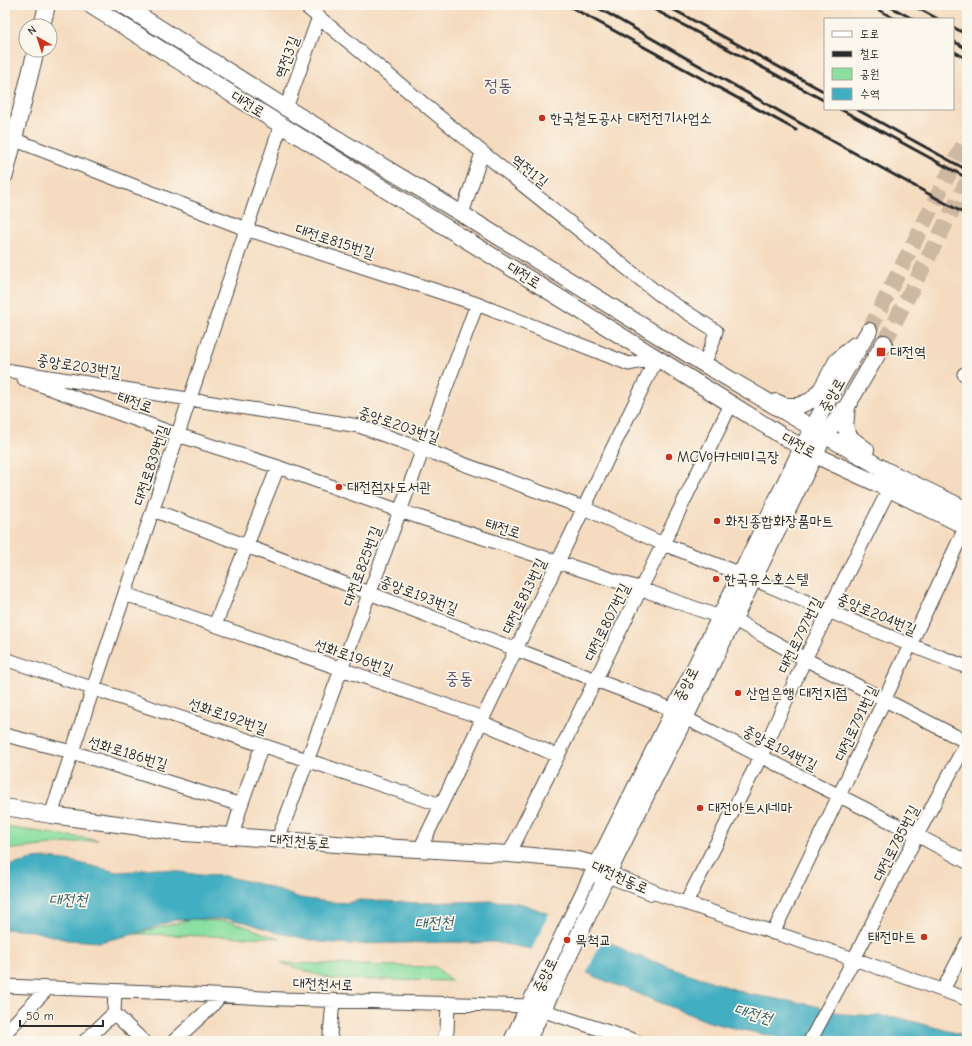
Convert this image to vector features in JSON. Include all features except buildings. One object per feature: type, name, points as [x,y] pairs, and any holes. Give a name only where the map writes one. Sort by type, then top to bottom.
[{"type":"main road","points":[[44,18],[47,5]]},
{"type":"main road","name":"대전로","points":[[90,5],[808,451],[890,489],[966,527]]},
{"type":"main road","name":"대전로","points":[[123,5],[286,108],[462,214],[704,364],[885,470],[967,510]]},
{"type":"main road","points":[[5,175],[9,138],[34,58]]},
{"type":"main road","name":"중앙로","points":[[743,387],[785,406],[798,406],[812,400],[822,388],[837,362],[869,332],[825,405],[819,432]]},
{"type":"main road","name":"중앙로","points":[[527,1041],[540,1000],[808,451],[819,432],[847,406],[884,343]]},
{"type":"main road","points":[[847,406],[845,427],[850,438],[872,454],[885,470]]},
{"type":"main road","name":"대전천동로","points":[[5,807],[51,815],[184,833],[509,854],[578,860],[599,877],[652,892]]},
{"type":"main road","name":"중앙로","points":[[512,1041],[540,1000]]},
{"type":"street","name":"역전1길","points":[[304,5],[482,152],[660,295],[716,331],[704,364]]},
{"type":"street","name":"역전3길","points":[[286,108],[319,17]]},
{"type":"street","name":"대전로839번길","points":[[51,815],[282,125]]},
{"type":"street","name":"대전로815번길","points":[[9,138],[246,229],[477,304],[629,364],[657,358]]},
{"type":"street","points":[[462,214],[482,152]]},
{"type":"street","name":"대전로825번길","points":[[278,839],[477,304]]},
{"type":"street","name":"대전로813번길","points":[[420,849],[657,358]]},
{"type":"street","name":"중앙로203번길","points":[[5,372],[190,399],[359,426],[584,508],[663,544],[747,577]]},
{"type":"street","name":"태전로","points":[[5,372],[178,435],[278,467],[400,511],[727,618],[967,742]]},
{"type":"street","name":"대전로807번길","points":[[509,854],[731,404]]},
{"type":"street","points":[[215,625],[278,467]]},
{"type":"street","name":"대전로797번길","points":[[686,903],[761,756],[805,659],[890,489]]},
{"type":"street","name":"중앙로193번길","points":[[153,510],[596,680],[679,714]]},
{"type":"street","name":"대전로791번길","points":[[774,933],[966,527]]},
{"type":"street","name":"중앙로204번길","points":[[747,577],[910,646],[967,667]]},
{"type":"street","name":"선화로196번길","points":[[125,594],[482,720],[558,756]]},
{"type":"street","name":"선화로192번길","points":[[5,659],[441,805]]},
{"type":"street","name":"중앙로194번길","points":[[679,714],[967,862]]},
{"type":"street","name":"선화로186번길","points":[[5,735],[72,752],[241,805]]},
{"type":"street","name":"대전로785번길","points":[[810,1041],[967,742]]},
{"type":"street","points":[[232,836],[262,745]]},
{"type":"street","name":"대전천동로","points":[[652,892],[854,959],[967,999]]},
{"type":"street","points":[[943,990],[967,943]]},
{"type":"street","name":"대전천서로","points":[[5,986],[333,1001],[448,1003],[540,1000],[636,1041]]},
{"type":"street","points":[[5,1033],[48,988]]},
{"type":"street","points":[[85,1041],[114,1013],[115,991]]},
{"type":"street","points":[[174,1041],[211,1007],[220,996]]},
{"type":"street","points":[[332,1041],[330,1035],[333,1001]]},
{"type":"street","points":[[443,1041],[447,1031],[448,1003]]},
{"type":"street","points":[[114,1013],[143,1041]]},
{"type":"green space","points":[[5,827],[98,840],[5,850]]},
{"type":"green space","points":[[191,919],[233,922],[274,937],[281,938],[135,934]]},
{"type":"green space","points":[[281,963],[436,967],[452,981],[331,979]]},
{"type":"water","name":"대전천","points":[[47,858],[66,860],[117,872],[154,868],[200,875],[225,876],[263,885],[300,898],[329,902],[347,903],[360,900],[423,903],[493,901],[523,904],[578,925],[629,953],[748,994],[812,1005],[842,1014],[896,1017],[967,1036],[967,1041],[947,1041],[926,1036],[918,1038],[914,1041],[787,1041],[772,1036],[709,1022],[596,977],[543,951],[493,942],[352,944],[321,942],[279,933],[245,922],[229,919],[174,920],[135,934],[100,942],[67,940],[33,931],[5,929],[5,867],[34,859]]},
{"type":"pier","points":[[550,912],[579,923],[604,937],[586,974],[543,953],[531,951]]},
{"type":"tunnel","points":[[869,331],[967,138]]},
{"type":"tunnel","points":[[884,343],[967,182]]},
{"type":"railway","points":[[567,5],[796,130]]},
{"type":"railway","points":[[593,5],[800,123],[967,215]]},
{"type":"railway","points":[[646,5],[824,100]]},
{"type":"railway","points":[[665,5],[824,91]]},
{"type":"railway","points":[[870,5],[893,18]]},
{"type":"railway","points":[[887,5],[911,18]]},
{"type":"railway","points":[[912,5],[936,18]]},
{"type":"railway","points":[[954,28],[967,35]]},
{"type":"railway","points":[[954,42],[967,49]]},
{"type":"railway","points":[[954,52],[967,59]]},
{"type":"railway","points":[[842,110],[967,178]]},
{"type":"railway","points":[[858,110],[967,170]]},
{"type":"place","name":"한국철도공사 대전전기사업소","points":[[542,118]]},
{"type":"place","name":"대전역","points":[[881,352]]},
{"type":"place","name":"MCV아카데미극장","points":[[669,457]]},
{"type":"place","name":"대전점자도서관","points":[[339,487]]},
{"type":"place","name":"화진종합화장품마트","points":[[717,521]]},
{"type":"place","name":"한국유스호스텔","points":[[716,579]]},
{"type":"place","name":"산업은행 대전지점","points":[[738,693]]},
{"type":"place","name":"대전아트시네마","points":[[700,808]]},
{"type":"place","name":"태전마트","points":[[924,937]]},
{"type":"place","name":"목척교","points":[[567,940]]},
{"type":"district","name":"정동","points":[[498,85]]},
{"type":"district","name":"중동","points":[[459,678]]}]
